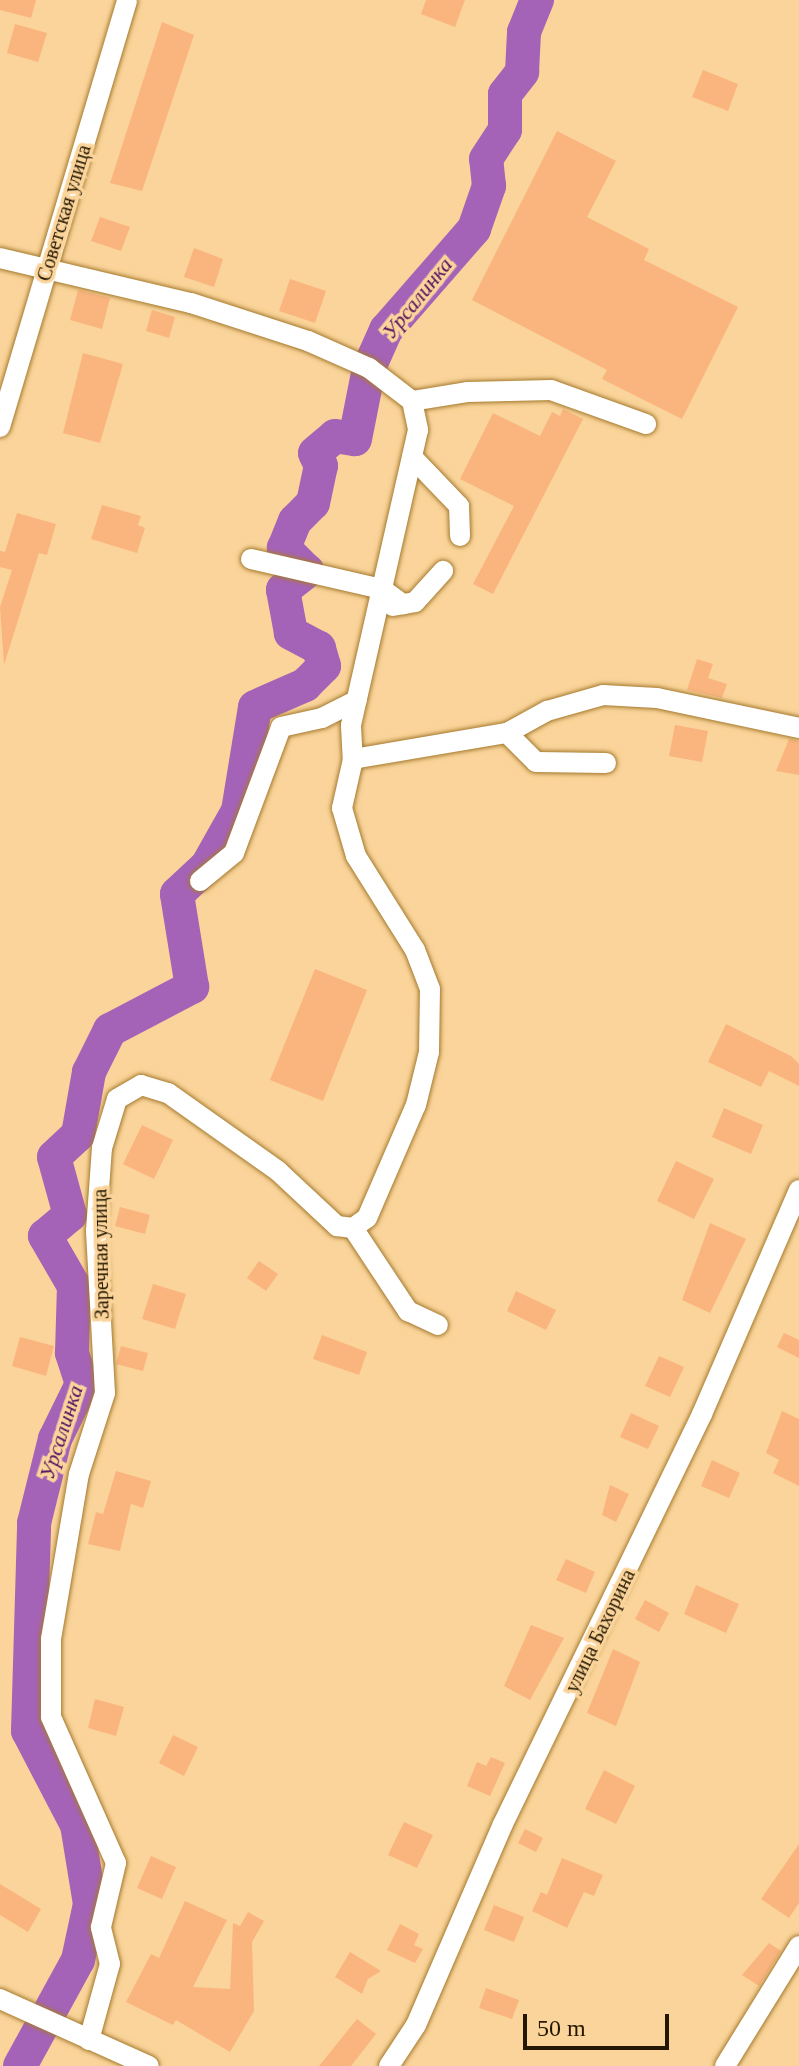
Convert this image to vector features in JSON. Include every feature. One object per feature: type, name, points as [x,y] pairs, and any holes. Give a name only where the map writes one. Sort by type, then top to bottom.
[{"type":"street","name":"Советская улица","points":[[0,427],[127,0]]},
{"type":"street","points":[[0,258],[191,303],[308,341],[369,368],[412,401],[418,430],[357,700],[353,759],[342,808],[356,856],[415,950],[430,989],[431,1014],[416,1105],[367,1218],[353,1228],[408,1311],[438,1325]]},
{"type":"street","points":[[412,401],[468,392],[551,390],[646,424]]},
{"type":"street","points":[[412,457],[459,506],[460,536]]},
{"type":"street","points":[[251,559],[382,589],[403,604]]},
{"type":"street","points":[[377,609],[415,602],[443,571]]},
{"type":"street","points":[[353,759],[507,733],[547,711],[603,695],[657,698],[799,728]]},
{"type":"street","points":[[200,881],[234,853],[281,727],[322,718],[357,700]]},
{"type":"street","points":[[507,733],[536,762],[606,763]]},
{"type":"street","name":"Заречная улица","points":[[89,2040],[110,1964],[101,1927],[116,1863],[51,1717],[51,1639],[79,1474],[105,1393],[96,1231],[102,1148],[117,1099],[141,1085],[168,1093],[278,1171],[337,1226],[353,1228]]},
{"type":"street","name":"улица Бахорина","points":[[389,2066],[416,2025],[503,1824],[689,1442],[799,1190]]},
{"type":"street","points":[[725,2066],[799,1946]]},
{"type":"street","points":[[0,1999],[149,2066]]},
{"type":"building","points":[[0,0],[36,0],[31,18],[0,10]]},
{"type":"building","points":[[426,0],[465,0],[455,27],[421,14]]},
{"type":"building","points":[[162,22],[194,35],[142,191],[110,183]]},
{"type":"building","points":[[15,24],[47,33],[38,62],[7,53]]},
{"type":"building","points":[[703,70],[738,84],[728,111],[692,97]]},
{"type":"building","points":[[557,131],[616,161],[587,217],[649,249],[644,260],[738,307],[682,419],[602,379],[607,370],[472,300]]},
{"type":"building","points":[[100,217],[130,227],[121,251],[91,241]]},
{"type":"building","points":[[194,248],[223,259],[214,287],[184,277]]},
{"type":"building","points":[[290,279],[326,291],[315,323],[279,311]]},
{"type":"building","points":[[78,290],[110,298],[102,329],[70,320]]},
{"type":"building","points":[[152,310],[175,317],[169,338],[146,331]]},
{"type":"building","points":[[83,353],[123,364],[100,443],[63,433]]},
{"type":"building","points":[[563,409],[583,419],[493,594],[473,584],[514,506],[460,479],[493,413],[540,436],[552,412],[560,416]]},
{"type":"building","points":[[102,505],[141,516],[138,525],[145,528],[137,553],[91,539]]},
{"type":"building","points":[[17,513],[56,524],[47,555],[39,553],[4,665],[0,607],[12,570],[0,567],[0,551],[5,552]]},
{"type":"building","points":[[697,659],[713,664],[708,678],[727,684],[722,698],[687,690]]},
{"type":"building","points":[[675,725],[708,731],[702,762],[669,756]]},
{"type":"building","points":[[789,739],[799,741],[799,775],[776,771]]},
{"type":"building","points":[[315,969],[367,990],[323,1101],[270,1080]]},
{"type":"building","points":[[726,1024],[791,1056],[799,1064],[799,1086],[769,1071],[761,1087],[708,1062]]},
{"type":"building","points":[[724,1108],[763,1125],[751,1154],[712,1137]]},
{"type":"building","points":[[142,1125],[173,1140],[154,1179],[123,1164]]},
{"type":"building","points":[[676,1161],[714,1179],[694,1219],[657,1201]]},
{"type":"building","points":[[120,1207],[150,1215],[145,1234],[115,1226]]},
{"type":"building","points":[[710,1223],[746,1239],[710,1313],[682,1300]]},
{"type":"building","points":[[259,1261],[278,1274],[266,1291],[247,1278]]},
{"type":"building","points":[[153,1284],[186,1294],[175,1329],[142,1319]]},
{"type":"building","points":[[516,1291],[556,1310],[546,1330],[507,1311]]},
{"type":"building","points":[[784,1333],[799,1340],[799,1358],[777,1347]]},
{"type":"building","points":[[322,1335],[367,1352],[359,1375],[313,1359]]},
{"type":"building","points":[[20,1337],[54,1346],[46,1376],[12,1366]]},
{"type":"building","points":[[121,1346],[148,1353],[143,1371],[116,1364]]},
{"type":"building","points":[[659,1356],[684,1367],[670,1397],[645,1386]]},
{"type":"building","points":[[782,1411],[799,1419],[799,1486],[773,1473],[779,1460],[766,1453]]},
{"type":"building","points":[[631,1413],[659,1426],[648,1449],[620,1437]]},
{"type":"building","points":[[712,1460],[740,1473],[729,1498],[701,1486]]},
{"type":"building","points":[[116,1471],[151,1481],[143,1508],[131,1504],[120,1551],[88,1544],[96,1512],[103,1514]]},
{"type":"building","points":[[610,1485],[629,1494],[616,1522],[602,1515]]},
{"type":"building","points":[[566,1559],[595,1572],[586,1593],[556,1580]]},
{"type":"building","points":[[696,1585],[739,1604],[726,1633],[684,1614]]},
{"type":"building","points":[[645,1600],[669,1613],[659,1632],[635,1619]]},
{"type":"building","points":[[531,1625],[564,1638],[530,1700],[504,1686]]},
{"type":"building","points":[[613,1649],[640,1662],[616,1726],[587,1713]]},
{"type":"building","points":[[95,1699],[124,1707],[116,1736],[88,1728]]},
{"type":"building","points":[[173,1735],[198,1747],[184,1776],[159,1763]]},
{"type":"building","points":[[491,1757],[505,1763],[490,1796],[467,1786],[477,1762],[486,1766]]},
{"type":"building","points":[[604,1770],[635,1786],[616,1824],[585,1809]]},
{"type":"building","points":[[404,1822],[433,1835],[417,1868],[388,1855]]},
{"type":"building","points":[[525,1829],[543,1838],[536,1852],[518,1843]]},
{"type":"building","points":[[799,1844],[799,1903],[789,1918],[761,1899]]},
{"type":"building","points":[[151,1856],[176,1867],[162,1899],[137,1888]]},
{"type":"building","points":[[562,1858],[603,1875],[594,1896],[584,1892],[567,1928],[532,1911],[541,1892],[547,1895]]},
{"type":"building","points":[[0,1884],[41,1909],[28,1932],[0,1915]]},
{"type":"building","points":[[185,1901],[227,1920],[193,1987],[230,1989],[233,1923],[240,1926],[248,1912],[264,1921],[252,1942],[254,2011],[230,2052],[176,2020],[173,2025],[126,2002],[151,1954],[159,1958]]},
{"type":"building","points":[[494,1905],[524,1917],[514,1942],[484,1930]]},
{"type":"building","points":[[400,1924],[419,1934],[414,1945],[423,1949],[415,1963],[387,1950]]},
{"type":"building","points":[[769,1943],[781,1951],[759,1986],[742,1975]]},
{"type":"building","points":[[350,1952],[381,1971],[368,1979],[362,1994],[335,1977]]},
{"type":"building","points":[[486,1988],[519,2000],[512,2019],[479,2008]]},
{"type":"building","points":[[357,2019],[376,2034],[351,2066],[319,2066]]},
{"type":"waterway","name":"Урсалинка","points":[[20,2066],[78,1960],[90,1904],[77,1825],[28,1731],[34,1523],[55,1439],[82,1384],[72,1353],[74,1286],[45,1236],[70,1215],[54,1157],[78,1135],[89,1072],[110,1030],[192,987],[177,894],[207,866],[238,811],[255,707],[305,685],[324,666],[319,648],[291,633],[283,590],[307,571],[284,548],[295,521],[313,503],[321,466],[315,453],[335,436],[355,439],[369,368],[386,330],[474,229],[489,186],[486,159],[505,130],[505,94],[522,72],[524,32],[537,0]]}]
